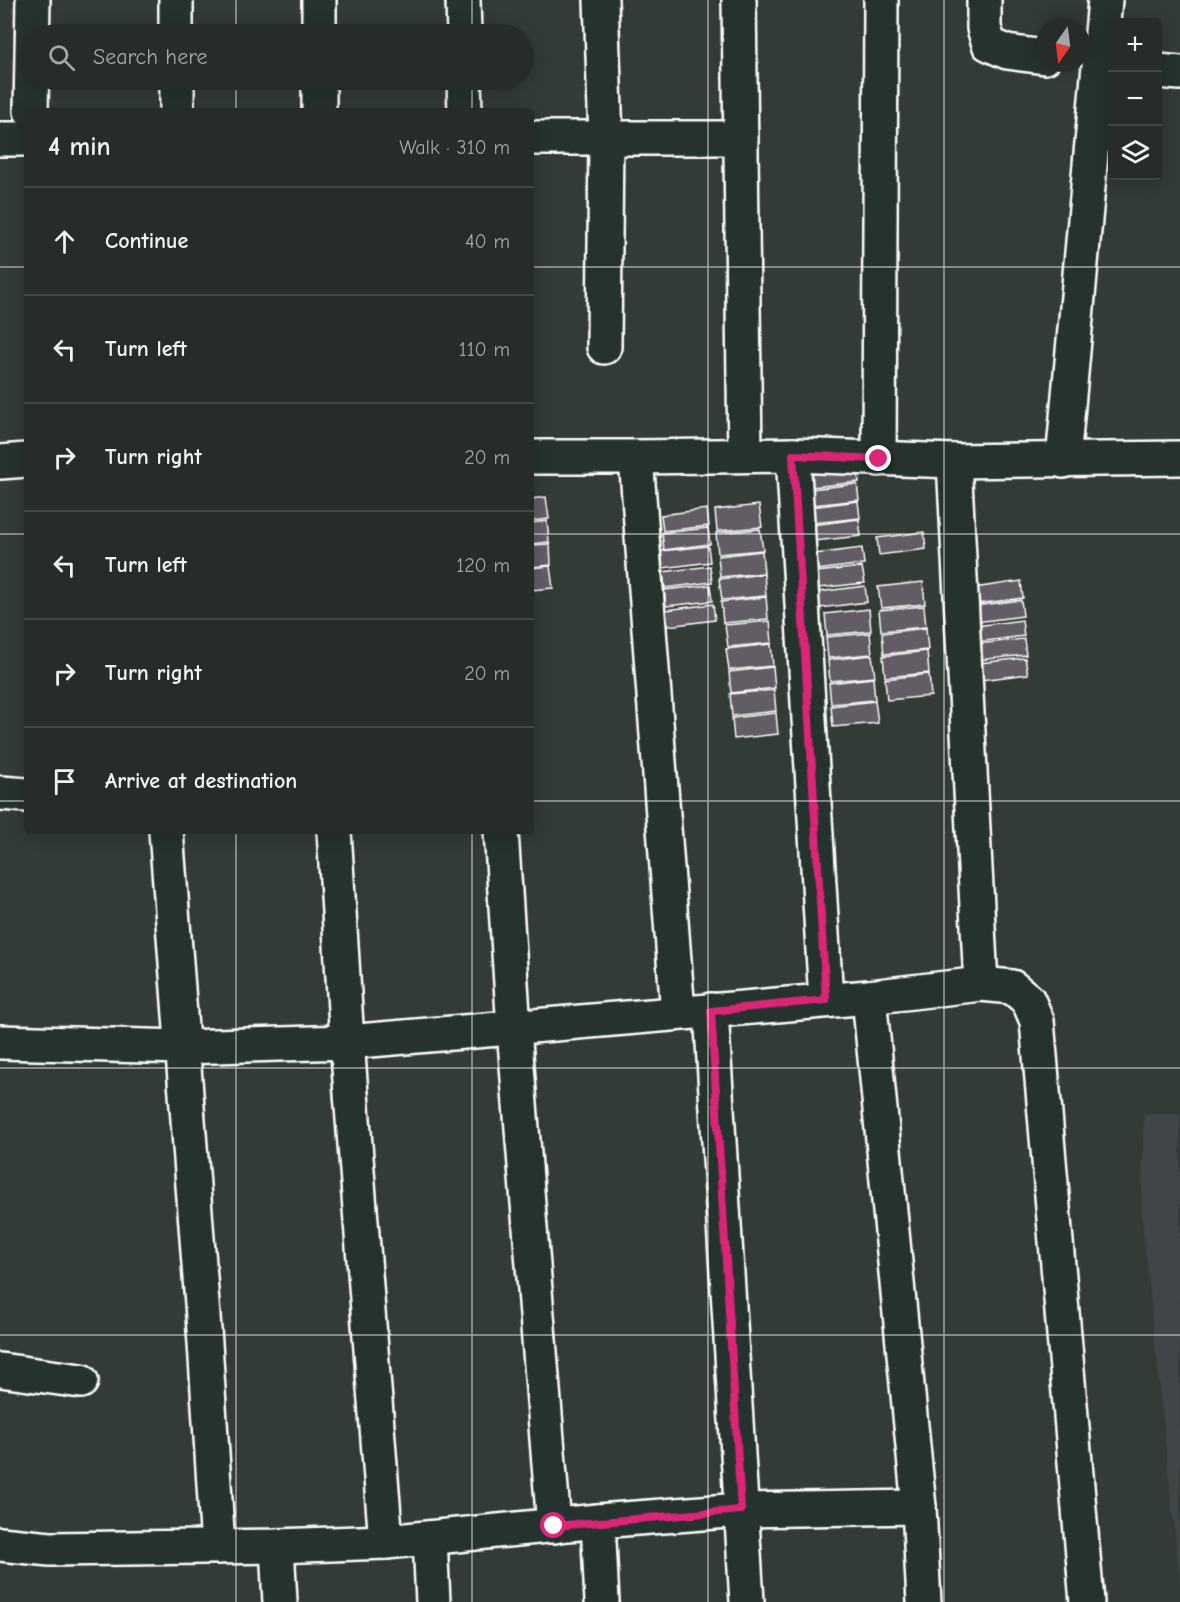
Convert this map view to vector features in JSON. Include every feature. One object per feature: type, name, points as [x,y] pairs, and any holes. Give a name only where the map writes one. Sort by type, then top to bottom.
[{"type":"street","points":[[33,0],[33,24]]},
{"type":"street","points":[[176,0],[177,24]]},
{"type":"street","points":[[319,0],[319,24]]},
{"type":"street","points":[[463,0],[464,24]]},
{"type":"street","points":[[602,0],[606,138],[604,347]]},
{"type":"street","points":[[739,0],[745,455]]},
{"type":"street","points":[[879,459],[881,0]]},
{"type":"street","points":[[984,0],[984,28],[989,44],[1007,52],[1036,56]]},
{"type":"street","points":[[1063,461],[1097,64],[1105,0]]},
{"type":"street","points":[[1162,71],[1180,73]]},
{"type":"street","points":[[31,90],[31,108]]},
{"type":"street","points":[[177,90],[177,108]]},
{"type":"street","points":[[319,90],[320,108]]},
{"type":"street","points":[[464,90],[465,108]]},
{"type":"street","points":[[534,138],[741,138]]},
{"type":"street","points":[[0,139],[24,139]]},
{"type":"street","points":[[793,455],[826,1000]]},
{"type":"street","points":[[534,457],[793,455],[954,461],[1180,458]]},
{"type":"street","points":[[636,457],[678,1014]]},
{"type":"street","points":[[0,462],[24,460]]},
{"type":"street","points":[[954,461],[981,984]]},
{"type":"street","points":[[0,793],[24,795]]},
{"type":"street","points":[[166,834],[218,1547]]},
{"type":"street","points":[[334,834],[347,1042],[386,1542]]},
{"type":"street","points":[[501,834],[514,1029],[554,1526]]},
{"type":"street","points":[[0,1042],[183,1047],[347,1042],[869,997],[981,984],[1012,987],[1028,1000],[1037,1021],[1087,1602]]},
{"type":"street","points":[[869,997],[919,1507],[924,1602]]},
{"type":"street","points":[[711,1011],[747,1602]]},
{"type":"street","points":[[0,1370],[81,1381]]},
{"type":"street","points":[[0,1544],[50,1549],[386,1542],[598,1521],[741,1510],[919,1507]]},
{"type":"street","points":[[598,1521],[602,1602]]},
{"type":"street","points":[[430,1538],[433,1602]]},
{"type":"street","points":[[277,1546],[280,1602]]},
{"type":"shaded area","points":[[1144,1114],[1180,1114],[1180,1584],[1141,1210]]},
{"type":"building","points":[[857,464],[859,482],[811,487],[809,469]]},
{"type":"building","points":[[857,484],[859,500],[813,505],[811,489]]},
{"type":"building","points":[[546,497],[549,519],[534,521],[534,499]]},
{"type":"building","points":[[858,501],[860,518],[813,523],[811,507]]},
{"type":"building","points":[[759,505],[762,527],[717,531],[715,510]]},
{"type":"building","points":[[707,509],[709,526],[663,531],[661,515]]},
{"type":"building","points":[[859,519],[861,536],[814,541],[812,525]]},
{"type":"building","points":[[547,521],[549,542],[534,544],[534,523]]},
{"type":"building","points":[[708,528],[710,544],[664,550],[662,533]]},
{"type":"building","points":[[760,529],[763,550],[718,554],[716,533]]},
{"type":"building","points":[[924,532],[926,549],[879,555],[877,538]]},
{"type":"building","points":[[550,544],[551,565],[534,567],[534,545]]},
{"type":"building","points":[[708,546],[710,562],[663,568],[661,551]]},
{"type":"building","points":[[862,548],[864,564],[817,570],[815,554]]},
{"type":"building","points":[[762,551],[764,573],[720,577],[718,556]]},
{"type":"building","points":[[550,566],[553,588],[534,590],[534,568]]},
{"type":"building","points":[[710,566],[712,582],[665,588],[663,572]]},
{"type":"building","points":[[862,567],[865,583],[818,588],[816,572]]},
{"type":"building","points":[[764,574],[766,596],[722,600],[719,579]]},
{"type":"building","points":[[1021,581],[1023,598],[976,604],[974,588]]},
{"type":"building","points":[[923,582],[925,604],[881,608],[878,587]]},
{"type":"building","points":[[710,585],[712,601],[666,606],[664,590]]},
{"type":"building","points":[[865,586],[867,602],[820,608],[818,592]]},
{"type":"building","points":[[766,597],[768,619],[723,623],[721,602]]},
{"type":"building","points":[[1021,600],[1023,616],[976,622],[974,606]]},
{"type":"building","points":[[713,604],[715,620],[668,626],[666,610]]},
{"type":"building","points":[[924,606],[926,627],[881,631],[879,610]]},
{"type":"building","points":[[869,609],[871,631],[827,635],[825,614]]},
{"type":"building","points":[[1022,620],[1024,636],[978,642],[976,626]]},
{"type":"building","points":[[770,621],[772,643],[728,647],[725,625]]},
{"type":"building","points":[[926,628],[928,650],[884,654],[882,633]]},
{"type":"building","points":[[870,633],[872,654],[828,658],[826,637]]},
{"type":"building","points":[[1024,639],[1026,655],[979,660],[977,644]]},
{"type":"building","points":[[771,644],[773,666],[729,670],[726,649]]},
{"type":"building","points":[[927,651],[929,673],[885,677],[883,656]]},
{"type":"building","points":[[872,655],[875,677],[830,681],[828,660]]},
{"type":"building","points":[[1025,658],[1028,674],[981,680],[979,663]]},
{"type":"building","points":[[773,667],[775,688],[731,693],[729,672]]},
{"type":"building","points":[[929,674],[931,696],[887,700],[885,679]]},
{"type":"building","points":[[873,678],[875,700],[831,704],[829,683]]},
{"type":"building","points":[[774,690],[776,711],[732,716],[730,694]]},
{"type":"building","points":[[875,701],[878,723],[833,727],[831,706]]},
{"type":"building","points":[[776,713],[778,734],[734,739],[732,718]]},
{"type":"route","points":[[554,1526],[741,1510],[711,1011],[826,1000],[793,455],[879,459]]}]
